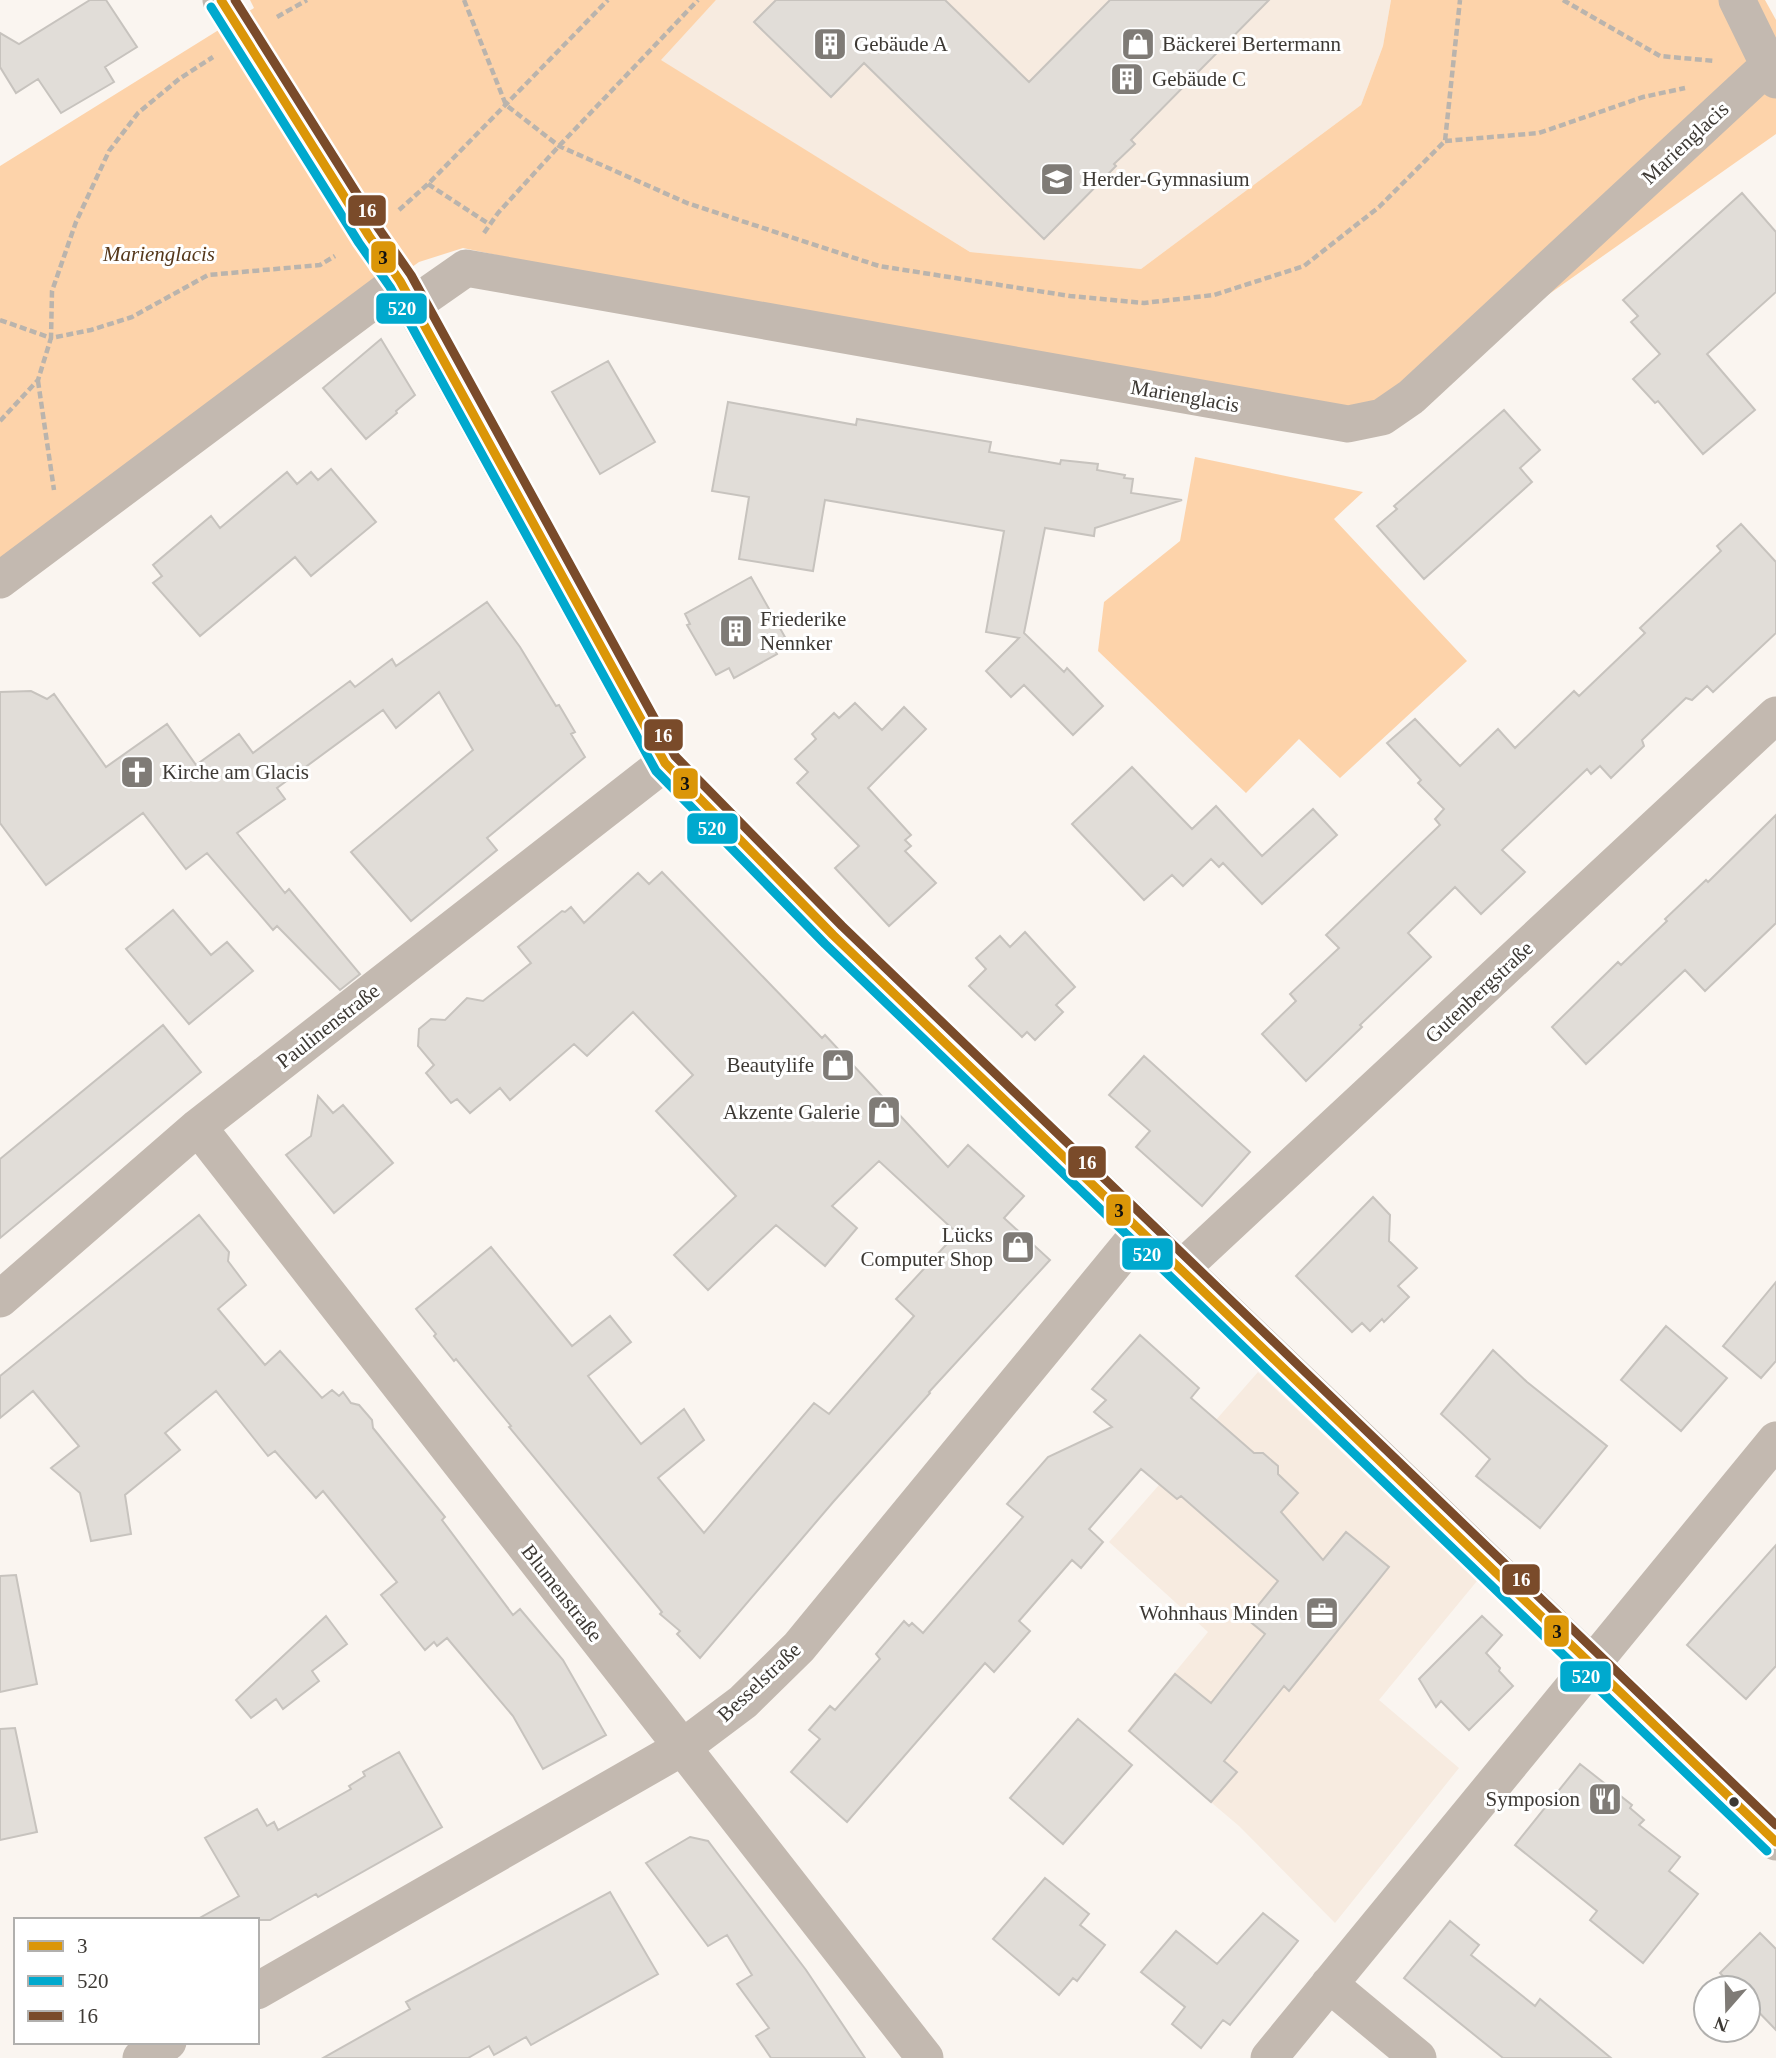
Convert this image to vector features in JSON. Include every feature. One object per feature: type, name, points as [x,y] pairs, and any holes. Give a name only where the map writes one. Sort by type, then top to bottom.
[{"type":"street","points":[[221,0],[406,293],[665,764],[833,935],[1776,1842]]},
{"type":"street","points":[[1737,0],[1772,73]]},
{"type":"street","name":"Marienglacis","points":[[466,268],[1348,424],[1382,416],[1411,397],[1772,73]]},
{"type":"street","points":[[0,580],[60,535],[406,293],[466,268]]},
{"type":"street","name":"Gutenbergstraße","points":[[1181,1269],[1776,715]]},
{"type":"street","name":"Paulinenstraße","points":[[0,1299],[198,1127],[665,764]]},
{"type":"street","name":"Blumenstraße","points":[[198,1127],[925,2058]]},
{"type":"street","name":"Besselstraße","points":[[259,1990],[683,1747],[743,1702],[799,1647],[1141,1231]]},
{"type":"street","points":[[1269,2058],[1776,1440]]},
{"type":"street","points":[[1329,1984],[1418,2058]]},
{"type":"street","points":[[141,2058],[165,2044]]},
{"type":"path","points":[[464,0],[506,105],[559,146],[687,203],[878,266],[1070,296],[1144,303],[1214,295],[1304,267],[1379,207],[1445,141],[1460,0]]},
{"type":"path","points":[[0,320],[51,338],[91,330],[132,317],[208,275],[320,265],[369,236],[428,184],[608,0]]},
{"type":"path","points":[[466,268],[489,224],[698,0]]},
{"type":"path","points":[[1563,0],[1660,56],[1772,73]]},
{"type":"path","points":[[60,535],[38,380],[51,338],[52,291],[76,222],[109,151],[138,113],[179,79],[243,37]]},
{"type":"path","points":[[1445,141],[1539,134],[1643,97],[1687,88]]},
{"type":"path","points":[[428,184],[489,224]]},
{"type":"path","points":[[0,421],[38,380]]},
{"type":"shaded area","name":"Herder-Gymnasium","points":[[716,0],[1391,0],[1383,46],[1361,105],[1141,269],[970,252],[660,60]]},
{"type":"shaded area","points":[[1258,1372],[1477,1581],[1379,1700],[1459,1768],[1335,1923],[1239,1826],[1127,1731],[1208,1632],[1109,1542]]},
{"type":"green space","name":"Marienglacis","points":[[250,0],[716,0],[661,60],[970,252],[1141,269],[1361,105],[1383,46],[1391,0],[1765,0],[1776,20],[1776,134],[1349,435],[463,248],[419,262],[0,561],[0,166],[254,8]]},
{"type":"green space","points":[[1195,457],[1363,492],[1334,519],[1467,661],[1340,778],[1299,739],[1246,793],[1098,651],[1104,602],[1180,541]]},
{"type":"building","points":[[90,0],[106,0],[137,47],[105,67],[114,82],[61,113],[38,79],[16,93],[0,67],[0,33],[19,44]]},
{"type":"building","points":[[776,0],[945,0],[1029,82],[1110,0],[1269,0],[1131,140],[1135,144],[1114,164],[1116,166],[1044,239],[864,63],[831,97],[754,22]]},
{"type":"building","points":[[1742,193],[1776,232],[1776,292],[1707,354],[1755,410],[1703,454],[1658,401],[1655,403],[1633,379],[1660,354],[1631,322],[1638,316],[1623,300]]},
{"type":"building","points":[[381,339],[415,395],[366,439],[323,388]]},
{"type":"building","points":[[608,361],[655,442],[600,474],[552,392]]},
{"type":"building","points":[[728,402],[856,425],[857,419],[991,442],[989,452],[1060,464],[1061,460],[1098,464],[1097,470],[1133,479],[1131,493],[1182,500],[1095,528],[1094,536],[1045,528],[1024,633],[1064,672],[1067,668],[1103,706],[1073,735],[1024,685],[1011,697],[986,671],[1019,638],[986,632],[1004,531],[825,500],[813,571],[739,559],[749,497],[712,491]]},
{"type":"building","points":[[1504,410],[1540,450],[1520,468],[1532,482],[1424,579],[1377,526],[1397,509],[1394,506]]},
{"type":"building","points":[[331,469],[376,522],[311,576],[295,557],[200,636],[153,583],[162,576],[153,565],[211,516],[220,528],[287,472],[297,484],[311,472],[318,480]]},
{"type":"building","points":[[1741,524],[1776,562],[1776,633],[1713,692],[1707,686],[1692,700],[1686,698],[1642,740],[1644,746],[1611,778],[1600,766],[1591,774],[1587,769],[1502,850],[1525,872],[1481,914],[1455,887],[1408,933],[1431,957],[1306,1081],[1262,1034],[1296,1001],[1290,994],[1339,948],[1326,935],[1440,825],[1435,819],[1444,809],[1418,783],[1421,780],[1387,743],[1415,719],[1460,766],[1498,729],[1515,748],[1574,691],[1579,696],[1645,633],[1640,628],[1721,551],[1717,546]]},
{"type":"building","name":"Friederike Nennker","points":[[751,577],[785,637],[772,644],[777,654],[734,678],[729,668],[716,675],[687,625],[690,624],[685,614]]},
{"type":"building","points":[[487,602],[520,647],[556,706],[559,705],[575,732],[571,734],[585,757],[487,838],[497,850],[411,921],[351,852],[473,750],[439,692],[396,728],[383,710],[277,788],[285,799],[237,833],[285,893],[289,889],[360,974],[340,990],[277,926],[273,930],[207,853],[186,869],[143,813],[46,885],[0,823],[0,692],[31,691],[47,699],[54,694],[106,767],[167,724],[196,765],[239,734],[253,753],[350,681],[355,687],[392,659],[396,666]]},
{"type":"building","points":[[855,703],[882,730],[904,707],[926,729],[868,788],[911,835],[905,840],[911,846],[905,851],[936,883],[889,926],[835,868],[859,846],[797,783],[808,772],[795,759],[816,739],[812,734],[834,713],[839,718]]},
{"type":"building","points":[[1132,767],[1192,829],[1216,806],[1262,856],[1313,809],[1337,835],[1262,904],[1223,863],[1219,867],[1211,859],[1183,886],[1172,875],[1144,900],[1072,824]]},
{"type":"building","points":[[1776,815],[1776,923],[1705,991],[1685,970],[1586,1064],[1552,1027],[1618,962],[1621,965],[1667,921],[1665,919],[1706,880],[1708,882]]},
{"type":"building","points":[[662,872],[822,1038],[825,1035],[948,1167],[968,1145],[1024,1196],[1004,1218],[1050,1260],[929,1392],[700,1658],[677,1634],[680,1631],[660,1614],[662,1612],[456,1359],[454,1361],[416,1309],[491,1247],[572,1346],[610,1316],[631,1342],[588,1376],[641,1444],[684,1409],[704,1440],[658,1478],[704,1533],[814,1403],[829,1414],[914,1316],[896,1299],[957,1233],[879,1161],[832,1206],[857,1228],[825,1266],[776,1225],[708,1290],[674,1255],[736,1196],[656,1111],[693,1075],[633,1012],[587,1056],[574,1044],[510,1100],[500,1088],[470,1113],[457,1099],[451,1103],[426,1073],[434,1065],[418,1046],[419,1029],[431,1019],[445,1020],[467,998],[483,1001],[531,963],[518,947],[562,911],[565,912],[571,907],[584,923],[638,873],[649,884]]},
{"type":"building","points":[[173,910],[211,955],[227,942],[253,971],[189,1024],[126,949]]},
{"type":"building","points":[[1025,932],[1075,987],[1056,1005],[1063,1012],[1035,1040],[1027,1032],[1022,1037],[969,986],[986,969],[976,958],[1000,936],[1010,947]]},
{"type":"building","points":[[163,1025],[201,1072],[0,1238],[0,1159]]},
{"type":"building","points":[[1144,1056],[1250,1152],[1202,1206],[1136,1147],[1150,1131],[1109,1095]]},
{"type":"building","points":[[318,1096],[333,1113],[343,1105],[393,1163],[334,1213],[286,1155],[311,1136]]},
{"type":"building","points":[[1373,1197],[1390,1215],[1389,1241],[1417,1268],[1398,1286],[1409,1297],[1384,1322],[1382,1319],[1370,1331],[1362,1323],[1352,1332],[1296,1276]]},
{"type":"building","points":[[199,1215],[229,1252],[228,1261],[246,1285],[218,1309],[265,1365],[280,1351],[322,1398],[332,1390],[339,1396],[343,1392],[351,1403],[359,1405],[372,1420],[373,1428],[445,1517],[442,1520],[513,1615],[520,1609],[563,1660],[606,1735],[543,1769],[513,1716],[447,1638],[437,1646],[434,1642],[425,1650],[381,1595],[397,1582],[323,1491],[316,1498],[275,1451],[268,1456],[216,1391],[165,1433],[180,1450],[125,1495],[131,1534],[91,1541],[80,1493],[51,1468],[79,1446],[33,1391],[0,1418],[0,1376]]},
{"type":"building","points":[[1776,1282],[1776,1361],[1761,1378],[1723,1346]]},
{"type":"building","points":[[1666,1326],[1727,1378],[1681,1431],[1621,1380]]},
{"type":"building","points":[[1140,1335],[1199,1388],[1191,1398],[1254,1453],[1263,1453],[1278,1466],[1278,1474],[1298,1493],[1281,1512],[1323,1560],[1346,1532],[1389,1567],[1289,1691],[1284,1686],[1224,1761],[1237,1772],[1211,1802],[1129,1731],[1175,1674],[1211,1703],[1265,1634],[1247,1619],[1278,1581],[1181,1496],[1177,1499],[1141,1469],[1089,1529],[1103,1542],[1081,1568],[1072,1560],[1019,1621],[1030,1631],[994,1672],[985,1663],[847,1822],[791,1772],[820,1739],[809,1730],[830,1706],[835,1710],[880,1659],[876,1654],[904,1621],[909,1626],[912,1623],[923,1633],[1023,1517],[1007,1504],[1048,1457],[1112,1427],[1094,1412],[1106,1400],[1092,1389]]},
{"type":"building","points":[[1493,1350],[1527,1382],[1607,1446],[1540,1528],[1476,1476],[1490,1459],[1441,1414]]},
{"type":"building","points":[[1776,1545],[1776,1666],[1746,1699],[1687,1645]]},
{"type":"building","points":[[16,1575],[37,1684],[0,1692],[0,1576]]},
{"type":"building","points":[[326,1616],[347,1644],[312,1671],[319,1681],[283,1709],[276,1699],[251,1718],[236,1700]]},
{"type":"building","points":[[1482,1616],[1502,1635],[1486,1653],[1513,1686],[1469,1730],[1441,1701],[1436,1707],[1419,1679]]},
{"type":"building","points":[[1078,1719],[1132,1765],[1063,1844],[1010,1798]]},
{"type":"building","points":[[15,1728],[37,1832],[0,1840],[0,1729]]},
{"type":"building","points":[[399,1752],[442,1827],[318,1897],[316,1894],[270,1920],[200,1918],[239,1896],[205,1838],[257,1809],[267,1826],[274,1822],[278,1830],[351,1789],[349,1786],[365,1776],[363,1772]]},
{"type":"building","points":[[1580,1764],[1632,1805],[1630,1808],[1644,1820],[1639,1825],[1680,1857],[1669,1871],[1698,1894],[1643,1963],[1590,1920],[1597,1911],[1515,1845]]},
{"type":"building","points":[[690,1837],[708,1841],[806,1970],[865,2058],[771,2058],[756,2036],[769,2028],[737,1984],[752,1975],[727,1935],[708,1946],[646,1863]]},
{"type":"building","points":[[1045,1878],[1089,1914],[1080,1925],[1105,1945],[1077,1981],[1073,1978],[1059,1995],[993,1939]]},
{"type":"building","points":[[610,1892],[658,1974],[531,2045],[526,2037],[494,2055],[489,2046],[468,2058],[323,2058],[410,2009],[406,2002]]},
{"type":"building","points":[[1263,1913],[1298,1941],[1230,2025],[1223,2020],[1201,2048],[1172,2024],[1185,2007],[1141,1972],[1176,1931],[1217,1964]]},
{"type":"building","points":[[1450,1921],[1479,1945],[1471,1955],[1535,2006],[1540,1999],[1611,2058],[1503,2058],[1404,1978]]},
{"type":"building","points":[[1760,1933],[1776,1949],[1776,2030],[1762,2016],[1762,1974],[1720,1973]]},
{"type":"transit line","name":"3","points":[[221,0],[400,281],[665,763],[833,935],[1776,1842]]},
{"type":"transit line","name":"16","points":[[235,0],[379,229],[411,275],[675,756],[842,926],[1776,1825]]},
{"type":"transit line","name":"520","points":[[211,7],[359,243],[390,287],[656,771],[825,944],[1767,1851]]},
{"type":"place","name":"Gebäude A","points":[[830,44]]},
{"type":"place","name":"Bäckerei Bertermann","points":[[1138,44]]},
{"type":"place","name":"Gebäude C","points":[[1127,79]]},
{"type":"place","name":"Herder-Gymnasium","points":[[1057,179]]},
{"type":"place","name":"Friederike Nennker","points":[[736,631]]},
{"type":"place","name":"Kirche am Glacis","points":[[137,772]]},
{"type":"place","name":"Beautylife","points":[[838,1065]]},
{"type":"place","name":"Akzente Galerie","points":[[884,1112]]},
{"type":"place","name":"Lücks Computer Shop","points":[[1018,1247]]},
{"type":"place","name":"Wohnhaus Minden","points":[[1322,1613]]},
{"type":"place","name":"Symposion","points":[[1605,1799]]}]
